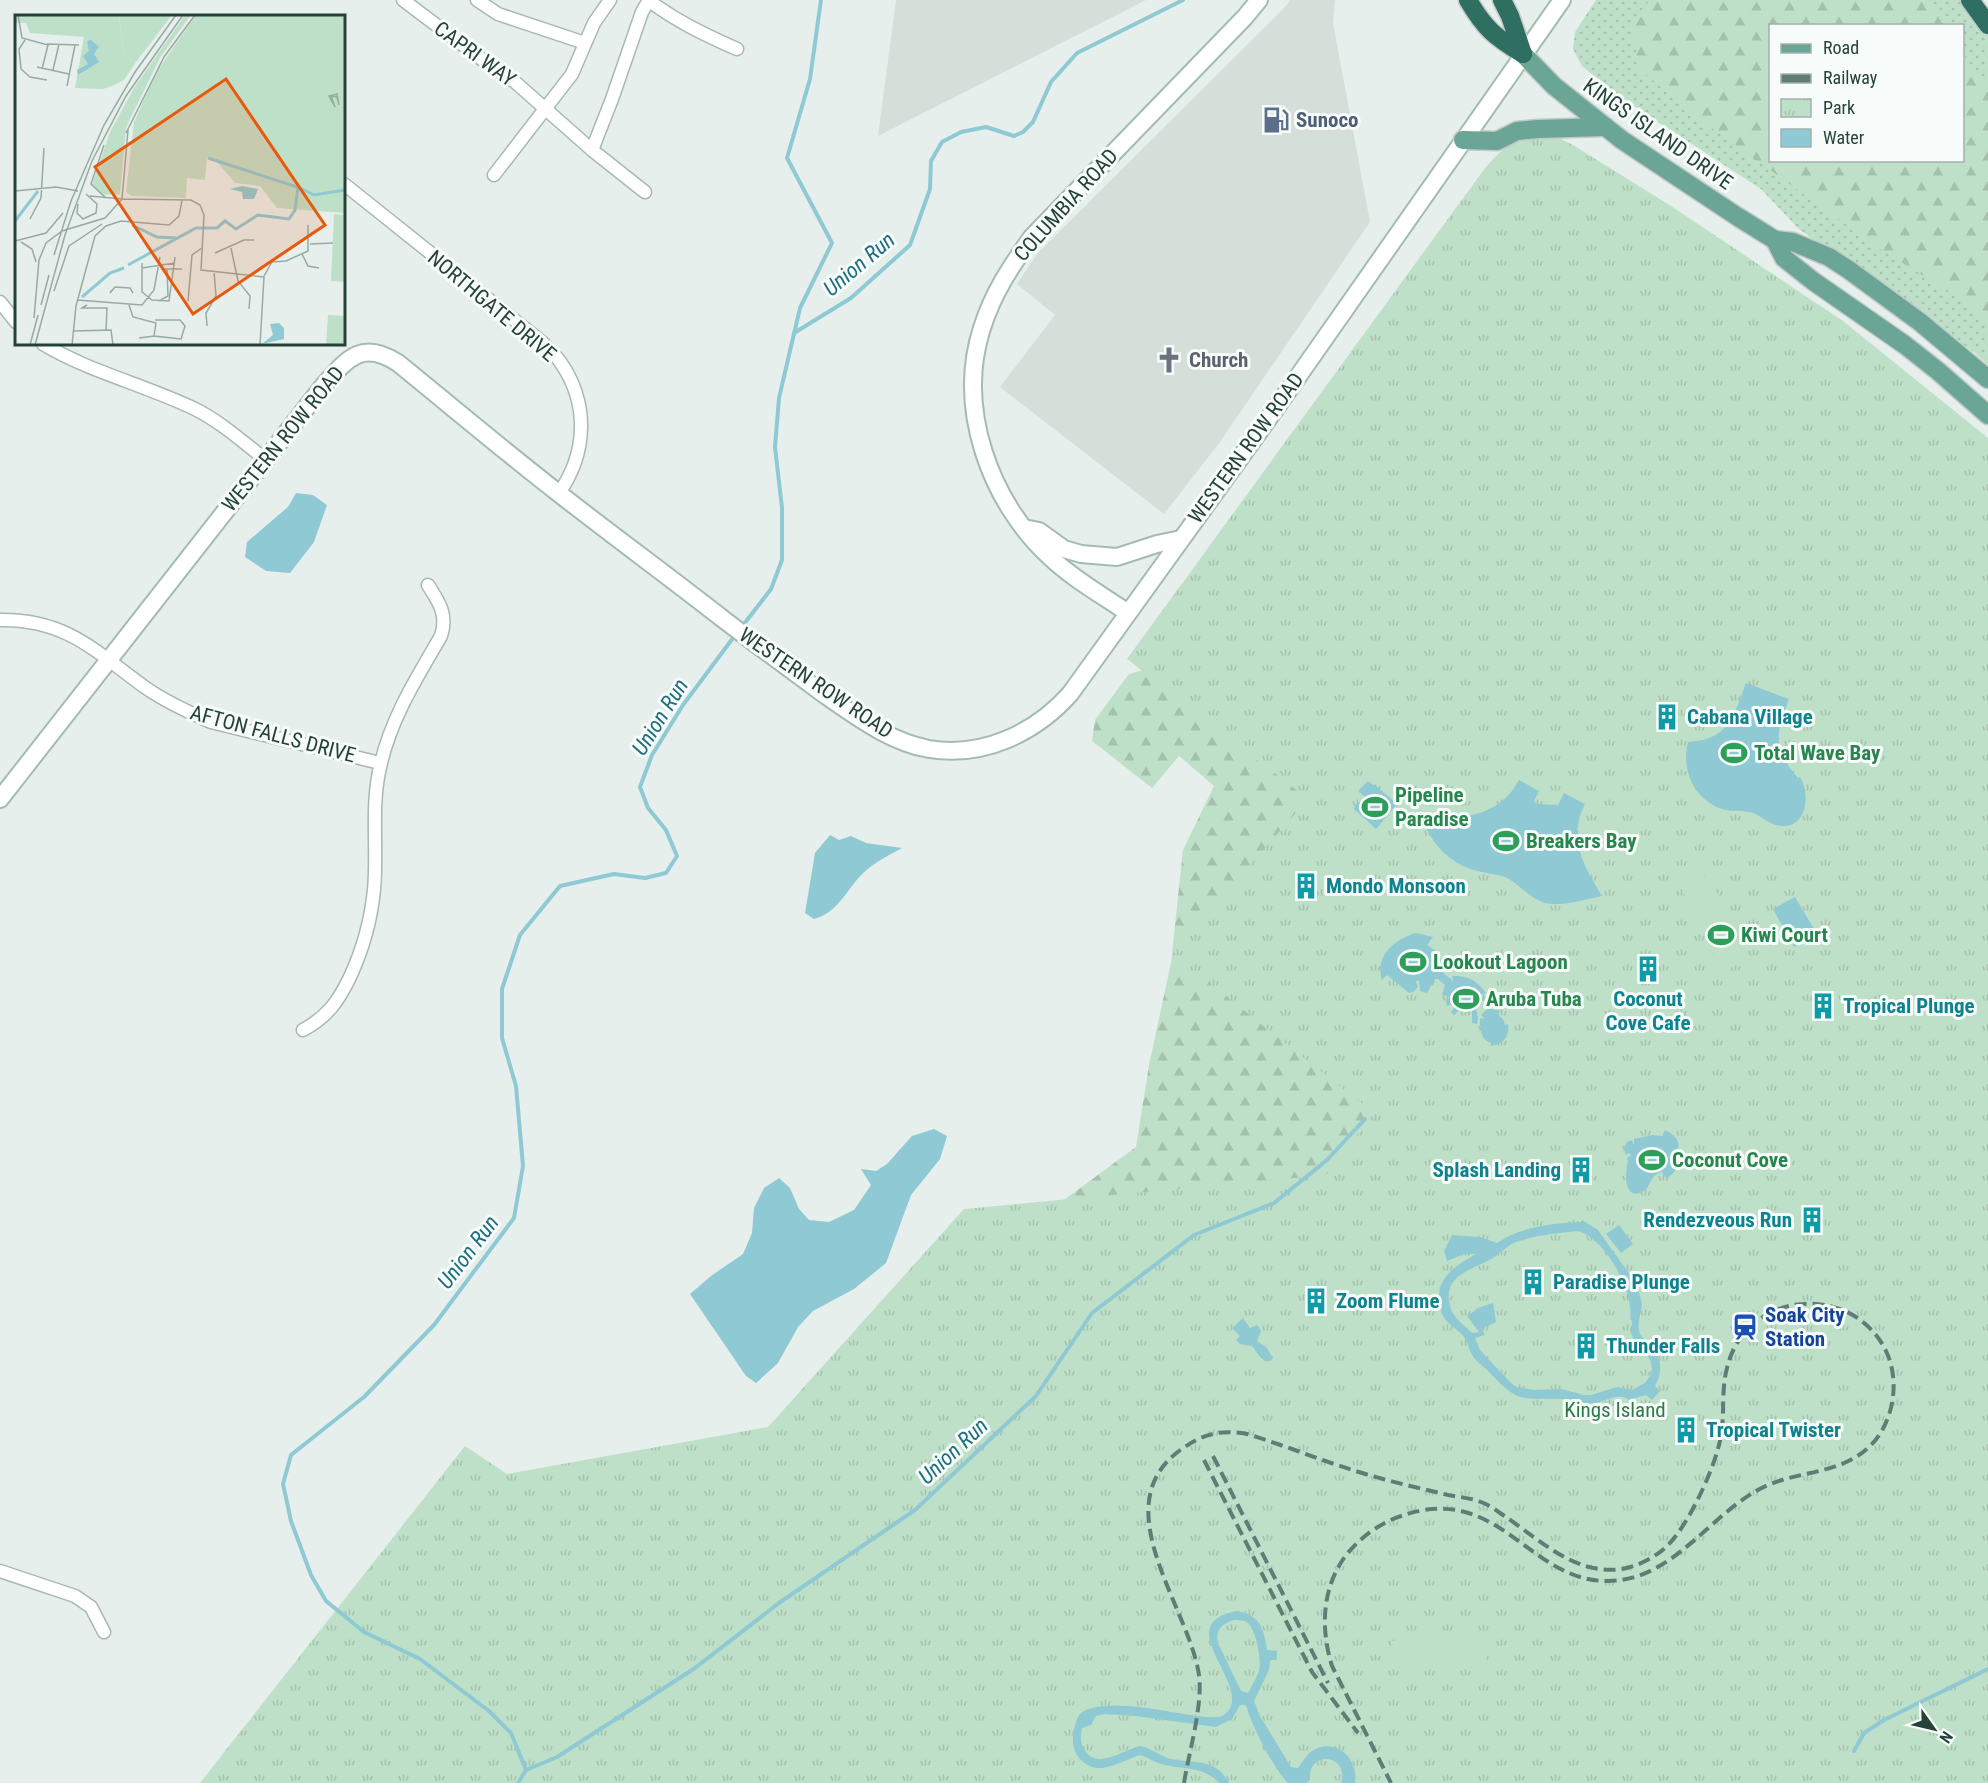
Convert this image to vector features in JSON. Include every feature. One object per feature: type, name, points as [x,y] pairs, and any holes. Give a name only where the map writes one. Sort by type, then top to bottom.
[{"type":"highway","points":[[1468,0],[1482,23],[1498,39],[1523,54]]},
{"type":"highway","points":[[1502,0],[1523,54]]},
{"type":"highway","points":[[1970,0],[1988,25]]},
{"type":"main road","name":"KINGS ISLAND DRIVE","points":[[1523,54],[1554,86],[1604,127],[1775,240],[1793,242],[1829,257],[1849,270],[1920,322],[1988,379]]},
{"type":"main road","points":[[1463,140],[1497,141],[1508,134],[1538,129],[1604,127]]},
{"type":"main road","name":"KINGS ISLAND DRIVE","points":[[1775,240],[1784,258],[1905,345],[1988,415]]},
{"type":"street","name":"CAPRI WAY","points":[[403,0],[515,82],[544,110],[645,192]]},
{"type":"street","points":[[477,0],[498,14],[585,43]]},
{"type":"street","points":[[494,175],[572,74],[594,23],[610,0]]},
{"type":"street","points":[[592,150],[648,0],[686,26],[737,49]]},
{"type":"street","name":"COLUMBIA ROAD","points":[[1128,613],[1051,558],[1023,528],[1007,503],[989,468],[974,398],[974,371],[982,330],[1008,270],[1032,237],[1259,0]]},
{"type":"street","name":"WESTERN ROW ROAD","points":[[0,799],[342,364],[360,353],[370,352],[388,357],[398,363],[559,493],[725,621],[855,715],[895,738],[929,749],[974,750],[996,745],[1054,712],[1070,694],[1562,0]]},
{"type":"street","name":"NORTHGATE DRIVE","points":[[345,185],[542,342],[561,362],[573,386],[580,414],[582,436],[577,459],[568,480],[559,493]]},
{"type":"street","points":[[0,302],[15,321]]},
{"type":"street","points":[[45,345],[99,371],[193,408],[209,417],[266,460]]},
{"type":"street","points":[[1023,528],[1039,531],[1064,549],[1081,554],[1117,557],[1181,539]]},
{"type":"street","points":[[303,1030],[319,1021],[332,1008],[358,960],[367,933],[374,888],[375,805],[380,763],[396,716],[444,627],[442,609],[428,585]]},
{"type":"street","name":"AFTON FALLS DRIVE","points":[[0,620],[32,622],[58,630],[94,648],[161,698],[211,722],[380,763]]},
{"type":"street","points":[[0,1571],[75,1596],[91,1607],[104,1632]]},
{"type":"shaded area","points":[[896,0],[1146,0],[878,136]]},
{"type":"shaded area","points":[[1290,0],[1335,0],[1333,23],[1370,222],[1220,442],[1164,514],[1000,387],[1055,315],[1017,284],[1037,254]]},
{"type":"green space","points":[[1596,0],[1960,0],[1988,35],[1988,365],[1975,353],[1799,229],[1761,189],[1617,95],[1582,66],[1573,49],[1575,32]]},
{"type":"green space","points":[[1650,0],[1928,0],[1944,24],[1769,24],[1769,162],[1964,162],[1964,55],[1988,91],[1988,325],[1968,303],[1883,251],[1713,129],[1639,69],[1631,24]]},
{"type":"green space","name":"Kings Island","points":[[1542,135],[1559,138],[1573,145],[1671,206],[1843,321],[1988,438],[1988,1783],[200,1783],[465,1446],[507,1474],[768,1427],[964,1209],[1326,1175],[1374,1113],[1172,954],[1308,799],[1127,659],[1485,168],[1510,145],[1524,138]]},
{"type":"green space","points":[[1147,669],[1320,806],[1432,1126],[581,1783],[1053,1208],[1136,1147],[1149,1065],[1171,963],[1183,850],[1214,786],[1179,756],[1152,788],[1092,741],[1095,720],[1129,674]]},
{"type":"green space","name":"Kiwi Court","points":[[1698,865],[1705,879],[1710,877],[1748,959],[1722,972],[1682,889],[1697,883],[1690,869]]},
{"type":"green space","points":[[1485,1634],[1487,1663],[1395,1670],[1392,1641]]},
{"type":"water","points":[[296,493],[313,495],[327,505],[314,542],[290,573],[266,571],[245,557],[247,542],[288,507]]},
{"type":"water","name":"Total Wave Bay","points":[[1746,683],[1789,699],[1779,731],[1780,749],[1790,767],[1798,778],[1800,777],[1806,800],[1802,815],[1791,825],[1777,825],[1753,813],[1725,810],[1712,804],[1697,791],[1688,772],[1686,752],[1688,742],[1713,736],[1728,724]]},
{"type":"water","name":"Breakers Bay","points":[[1519,780],[1539,791],[1534,801],[1537,804],[1558,805],[1564,793],[1585,804],[1578,829],[1580,852],[1602,896],[1565,904],[1546,903],[1534,898],[1505,877],[1459,864],[1437,846],[1423,820],[1465,816],[1490,809],[1511,793]]},
{"type":"water","name":"Pipeline Paradise","points":[[1368,781],[1397,804],[1376,829],[1354,809],[1355,805],[1365,797],[1358,791]]},
{"type":"water","points":[[830,835],[839,840],[851,836],[866,843],[902,848],[869,868],[838,904],[814,919],[805,913],[815,853]]},
{"type":"water","points":[[1795,897],[1817,934],[1794,947],[1773,909]]},
{"type":"water","name":"Lookout Lagoon","points":[[1416,933],[1433,937],[1427,945],[1438,952],[1445,967],[1443,973],[1453,983],[1452,976],[1462,976],[1475,982],[1486,993],[1478,996],[1494,999],[1483,998],[1481,1004],[1475,1005],[1477,1024],[1472,1023],[1472,1010],[1469,1013],[1459,1010],[1454,1015],[1451,1012],[1455,1007],[1453,1004],[1447,1006],[1446,1000],[1450,997],[1442,995],[1445,985],[1438,979],[1435,979],[1427,993],[1420,991],[1419,980],[1416,982],[1418,987],[1409,993],[1387,975],[1382,980],[1381,963],[1388,950],[1401,939]]},
{"type":"water","points":[[1488,1008],[1500,1011],[1498,1015],[1503,1019],[1505,1025],[1508,1024],[1505,1039],[1491,1046],[1491,1043],[1481,1033],[1480,1026],[1480,1018],[1485,1019],[1481,1015]]},
{"type":"water","points":[[934,1129],[947,1136],[940,1159],[911,1195],[886,1263],[854,1289],[813,1311],[798,1327],[778,1363],[756,1383],[746,1376],[690,1294],[743,1254],[752,1233],[754,1208],[764,1188],[779,1178],[790,1188],[799,1209],[809,1220],[829,1222],[854,1210],[871,1185],[861,1169],[876,1171],[887,1164],[912,1136]]},
{"type":"water","name":"Coconut Cove","points":[[1665,1130],[1676,1138],[1679,1145],[1675,1158],[1677,1165],[1675,1170],[1666,1178],[1662,1172],[1658,1174],[1642,1192],[1636,1194],[1631,1192],[1628,1189],[1626,1172],[1627,1158],[1631,1155],[1629,1153],[1626,1155],[1624,1147],[1632,1140],[1634,1144],[1634,1139],[1652,1135],[1662,1136]]},
{"type":"water","points":[[1582,1220],[1598,1230],[1636,1284],[1642,1304],[1639,1331],[1642,1338],[1655,1350],[1660,1365],[1655,1386],[1660,1391],[1652,1400],[1646,1395],[1630,1401],[1618,1397],[1596,1403],[1569,1399],[1524,1398],[1509,1391],[1476,1360],[1464,1337],[1447,1322],[1443,1315],[1439,1299],[1442,1282],[1453,1269],[1476,1254],[1464,1254],[1447,1261],[1444,1251],[1452,1235],[1480,1237],[1497,1243],[1516,1233],[1537,1227],[1581,1222]],"holes":[[[1578,1231],[1588,1236],[1608,1255],[1623,1282],[1628,1295],[1632,1321],[1630,1331],[1635,1342],[1633,1344],[1646,1353],[1650,1360],[1652,1368],[1650,1376],[1645,1383],[1632,1390],[1617,1387],[1591,1395],[1561,1389],[1535,1390],[1516,1387],[1480,1350],[1475,1338],[1485,1335],[1482,1329],[1496,1322],[1493,1303],[1478,1308],[1467,1316],[1479,1332],[1472,1333],[1452,1312],[1450,1288],[1462,1274],[1496,1256],[1515,1242]]]},
{"type":"water","points":[[1619,1225],[1633,1244],[1621,1253],[1606,1234]]},
{"type":"water","points":[[1243,1318],[1250,1328],[1257,1325],[1261,1331],[1257,1341],[1266,1347],[1273,1358],[1268,1362],[1261,1358],[1252,1346],[1240,1344],[1236,1340],[1240,1336],[1232,1328]]},
{"type":"water","points":[[1237,1611],[1251,1616],[1260,1624],[1267,1650],[1277,1651],[1277,1660],[1270,1660],[1269,1670],[1254,1701],[1260,1716],[1291,1767],[1298,1768],[1315,1749],[1326,1746],[1334,1747],[1351,1761],[1355,1783],[1341,1783],[1340,1766],[1328,1759],[1315,1763],[1311,1770],[1310,1780],[1306,1783],[1288,1783],[1276,1768],[1264,1746],[1246,1705],[1240,1705],[1232,1719],[1216,1727],[1104,1714],[1096,1716],[1091,1725],[1082,1728],[1082,1744],[1091,1757],[1104,1759],[1140,1746],[1171,1759],[1211,1765],[1229,1783],[1219,1783],[1206,1773],[1158,1763],[1140,1755],[1103,1768],[1092,1767],[1081,1760],[1074,1750],[1073,1738],[1077,1719],[1084,1711],[1100,1706],[1119,1706],[1201,1716],[1224,1715],[1232,1704],[1231,1690],[1210,1643],[1210,1629],[1217,1618]],"holes":[[[1234,1620],[1248,1623],[1256,1639],[1259,1653],[1259,1671],[1248,1693],[1241,1691],[1218,1643],[1220,1628]]]},
{"type":"waterway","points":[[741,628],[771,589],[782,560],[782,508],[775,447],[779,398],[800,308],[832,243],[787,158],[810,79],[821,0]]},
{"type":"waterway","name":"Union Run","points":[[794,333],[851,298],[910,245],[930,189],[931,161],[942,142],[961,132],[986,127],[1014,136],[1023,132],[1033,122],[1051,82],[1077,53],[1183,0]]},
{"type":"waterway","name":"Union Run","points":[[518,1783],[526,1770],[511,1733],[489,1711],[420,1659],[364,1632],[326,1601],[311,1575],[291,1521],[283,1484],[291,1455],[364,1397],[434,1325],[514,1218],[523,1166],[516,1086],[502,1038],[502,989],[520,935],[560,886],[614,874],[645,878],[666,873],[677,856],[666,830],[648,808],[640,787],[652,755],[683,705],[736,634]]},
{"type":"waterway","name":"Union Run","points":[[526,1770],[557,1757],[695,1668],[779,1603],[915,1510],[1036,1396],[1092,1313],[1194,1235],[1274,1203],[1327,1160],[1365,1119]]},
{"type":"waterway","points":[[1854,1751],[1864,1733],[1884,1720],[1988,1669]]},
{"type":"railway","points":[[1184,1783],[1199,1700],[1199,1675],[1192,1648],[1157,1558],[1150,1529],[1149,1500],[1158,1474],[1187,1445],[1212,1434],[1228,1432],[1247,1434],[1366,1474],[1481,1502],[1495,1509],[1558,1554],[1589,1567],[1605,1570],[1622,1569],[1640,1564],[1666,1547],[1675,1538],[1692,1510],[1708,1478],[1718,1447],[1727,1368],[1734,1349],[1757,1321],[1772,1312],[1790,1306],[1827,1305],[1845,1311],[1871,1329],[1888,1355],[1894,1385],[1890,1413],[1882,1430],[1871,1445],[1845,1463],[1785,1479],[1756,1491],[1669,1560],[1650,1571],[1630,1578],[1608,1581],[1580,1577],[1556,1566],[1488,1521],[1463,1512],[1435,1509],[1393,1519],[1371,1531],[1358,1542],[1339,1566],[1328,1593],[1325,1622],[1328,1652],[1332,1666],[1391,1783]]},
{"type":"railway","points":[[1213,1456],[1328,1683]]},
{"type":"railway","points":[[1204,1460],[1312,1672],[1358,1733]]},
{"type":"place","name":"Sunoco","points":[[1276,120]]},
{"type":"place","name":"Church","points":[[1169,360]]},
{"type":"place","name":"Cabana Village","points":[[1667,717]]},
{"type":"place","name":"Total Wave Bay","points":[[1734,753]]},
{"type":"place","name":"Pipeline Paradise","points":[[1375,807]]},
{"type":"place","name":"Breakers Bay","points":[[1506,841]]},
{"type":"place","name":"Mondo Monsoon","points":[[1306,886]]},
{"type":"place","name":"Kiwi Court","points":[[1721,935]]},
{"type":"place","name":"Lookout Lagoon","points":[[1413,962]]},
{"type":"place","name":"Coconut Cove Cafe","points":[[1648,969]]},
{"type":"place","name":"Aruba Tuba","points":[[1466,999]]},
{"type":"place","name":"Tropical Plunge","points":[[1823,1006]]},
{"type":"place","name":"Coconut Cove","points":[[1652,1160]]},
{"type":"place","name":"Splash Landing","points":[[1581,1170]]},
{"type":"place","name":"Rendezveous Run","points":[[1812,1220]]},
{"type":"place","name":"Paradise Plunge","points":[[1533,1282]]},
{"type":"place","name":"Zoom Flume","points":[[1316,1301]]},
{"type":"place","name":"Soak City Station","points":[[1745,1327]]},
{"type":"place","name":"Thunder Falls","points":[[1586,1346]]},
{"type":"place","name":"Tropical Twister","points":[[1686,1430]]}]
